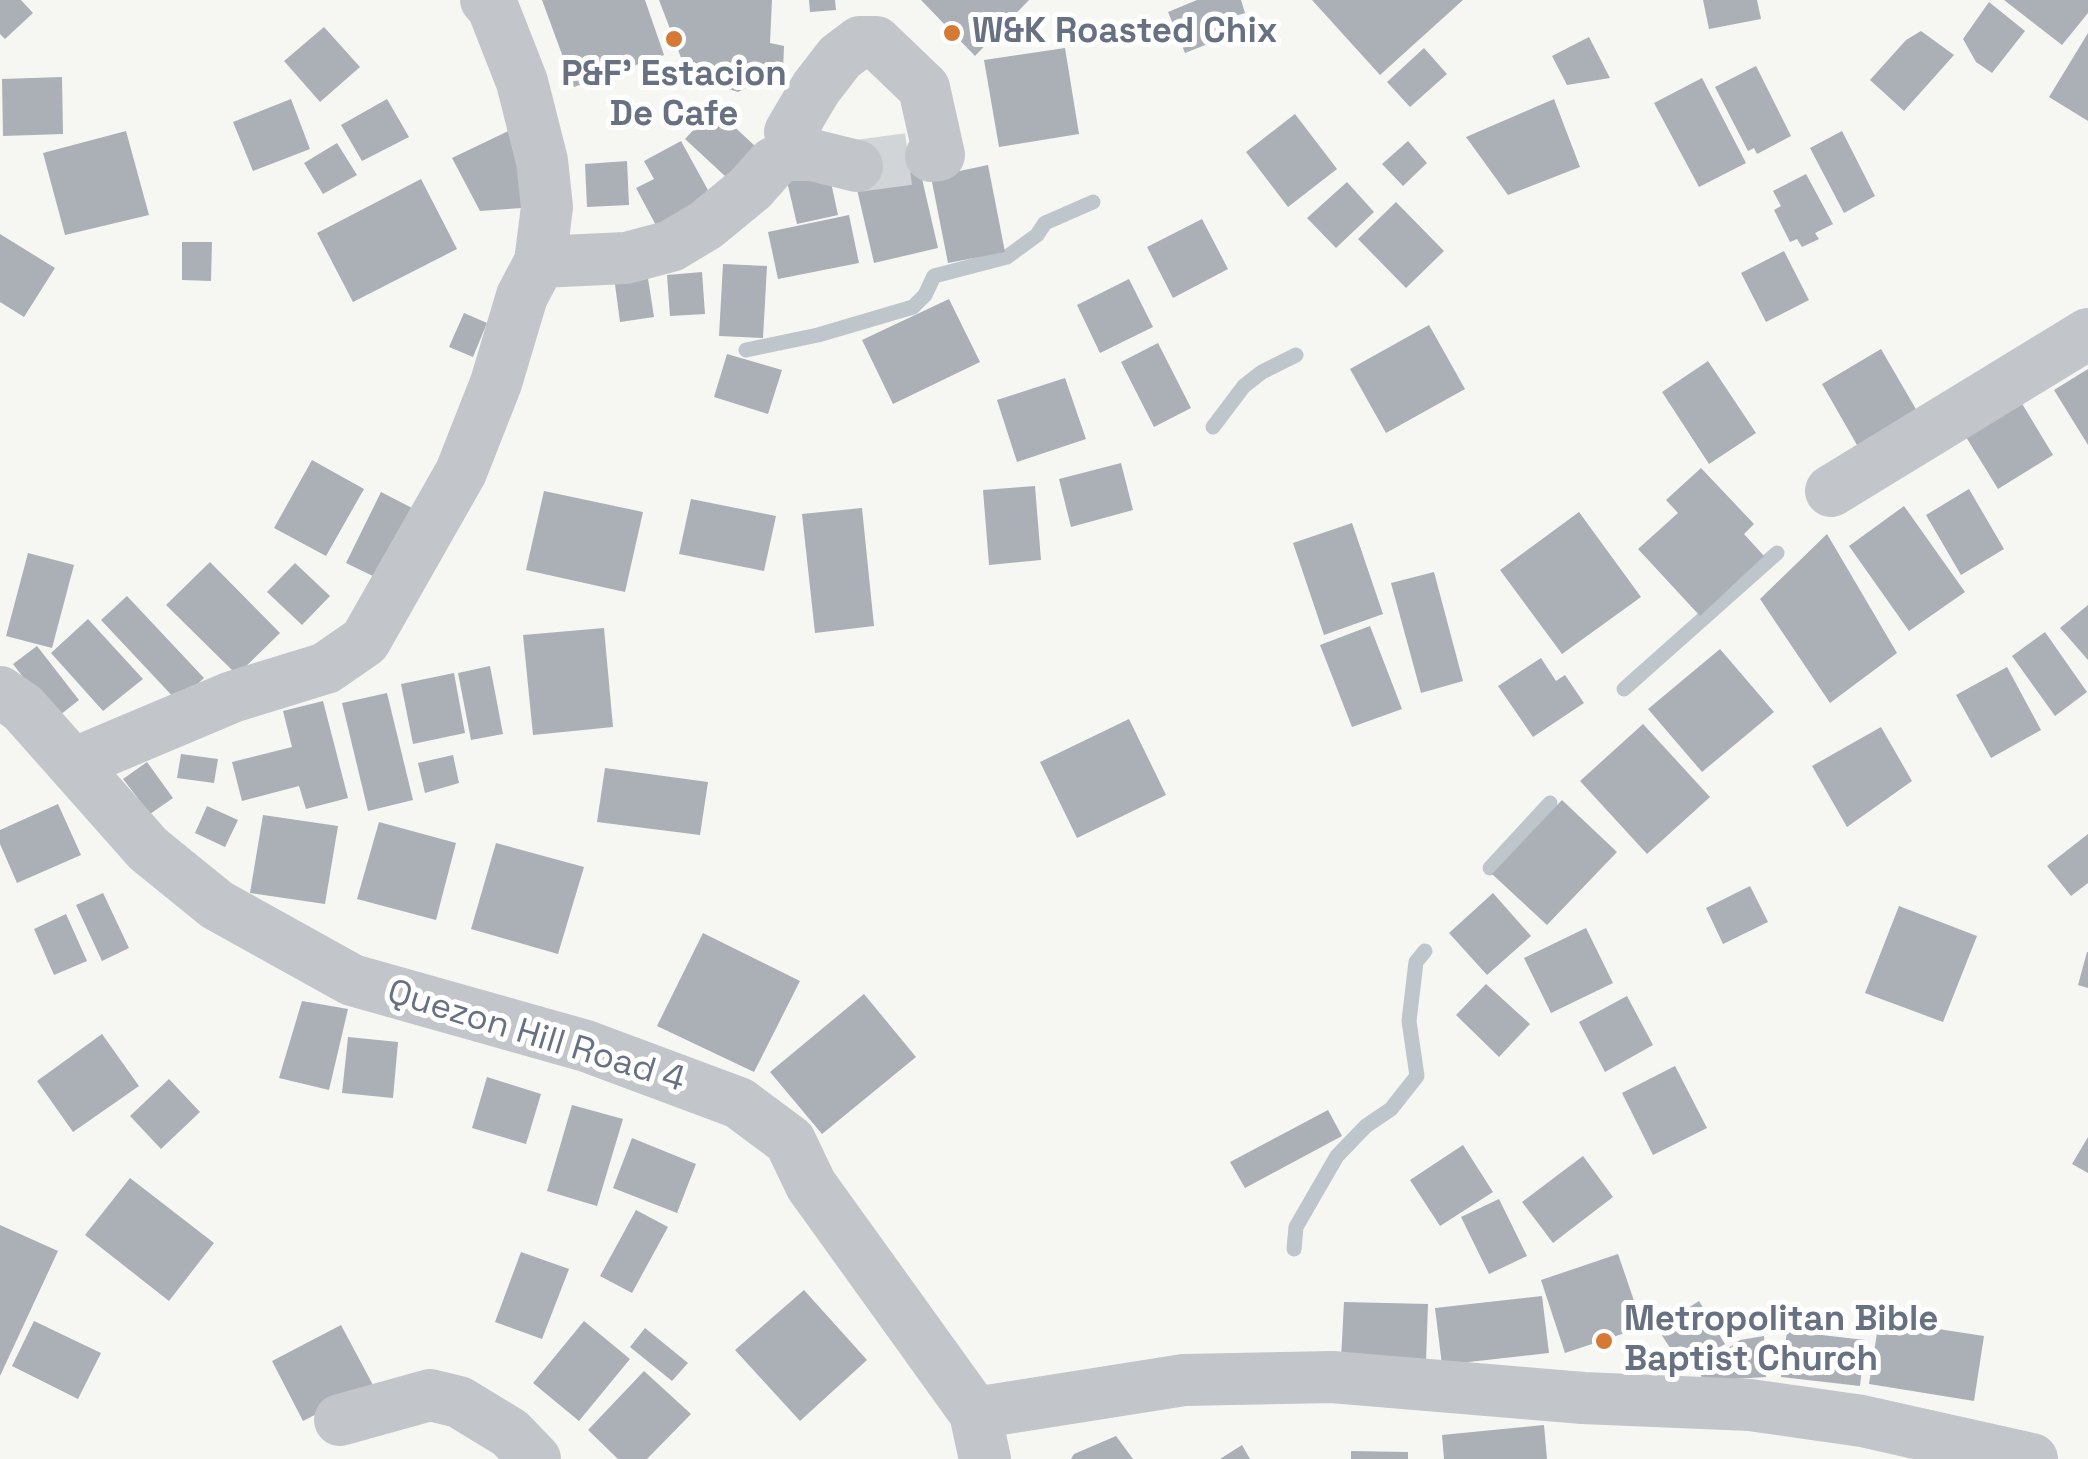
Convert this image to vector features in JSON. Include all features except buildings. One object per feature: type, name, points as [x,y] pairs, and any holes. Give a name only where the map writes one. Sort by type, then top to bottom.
[{"type":"street","points":[[73,764],[232,698],[326,668],[365,642],[461,472],[496,383],[522,296],[540,262],[547,207],[542,161],[522,82],[493,8],[486,0]]},
{"type":"street","points":[[540,262],[626,258],[671,246],[706,225],[752,188],[785,150],[816,88],[840,57],[860,42],[876,42],[924,88],[939,155],[932,156]]},
{"type":"street","points":[[785,150],[857,166]]},
{"type":"street","points":[[1832,490],[2088,334]]},
{"type":"street","name":"Quezon Hill Road 4","points":[[0,692],[23,708],[148,849],[217,905],[352,980],[586,1046],[739,1104],[790,1141],[811,1185],[980,1436]]},
{"type":"street","points":[[980,1436],[1184,1380],[1332,1377],[1584,1398],[1750,1405],[1862,1421],[2032,1459]]},
{"type":"street","points":[[340,1420],[430,1396],[459,1402],[476,1412],[510,1433],[535,1459]]},
{"type":"waterway","points":[[746,350],[818,335],[913,307],[925,295],[934,276],[1007,257],[1037,235],[1045,223],[1093,202]]},
{"type":"waterway","points":[[1213,427],[1244,386],[1296,355]]},
{"type":"waterway","points":[[1624,689],[1777,553]]},
{"type":"waterway","points":[[1490,868],[1550,803]]},
{"type":"waterway","points":[[1294,1249],[1296,1227],[1337,1156],[1366,1126],[1391,1109],[1417,1076],[1409,1021],[1416,962],[1425,951]]},
{"type":"tunnel","points":[[857,166],[931,156]]},
{"type":"place","name":"W&K Roasted Chix","points":[[952,33]]},
{"type":"place","name":"P&F' Estacion De Cafe","points":[[674,39]]},
{"type":"place","name":"Metropolitan Bible Baptist Church","points":[[1604,1341]]}]
